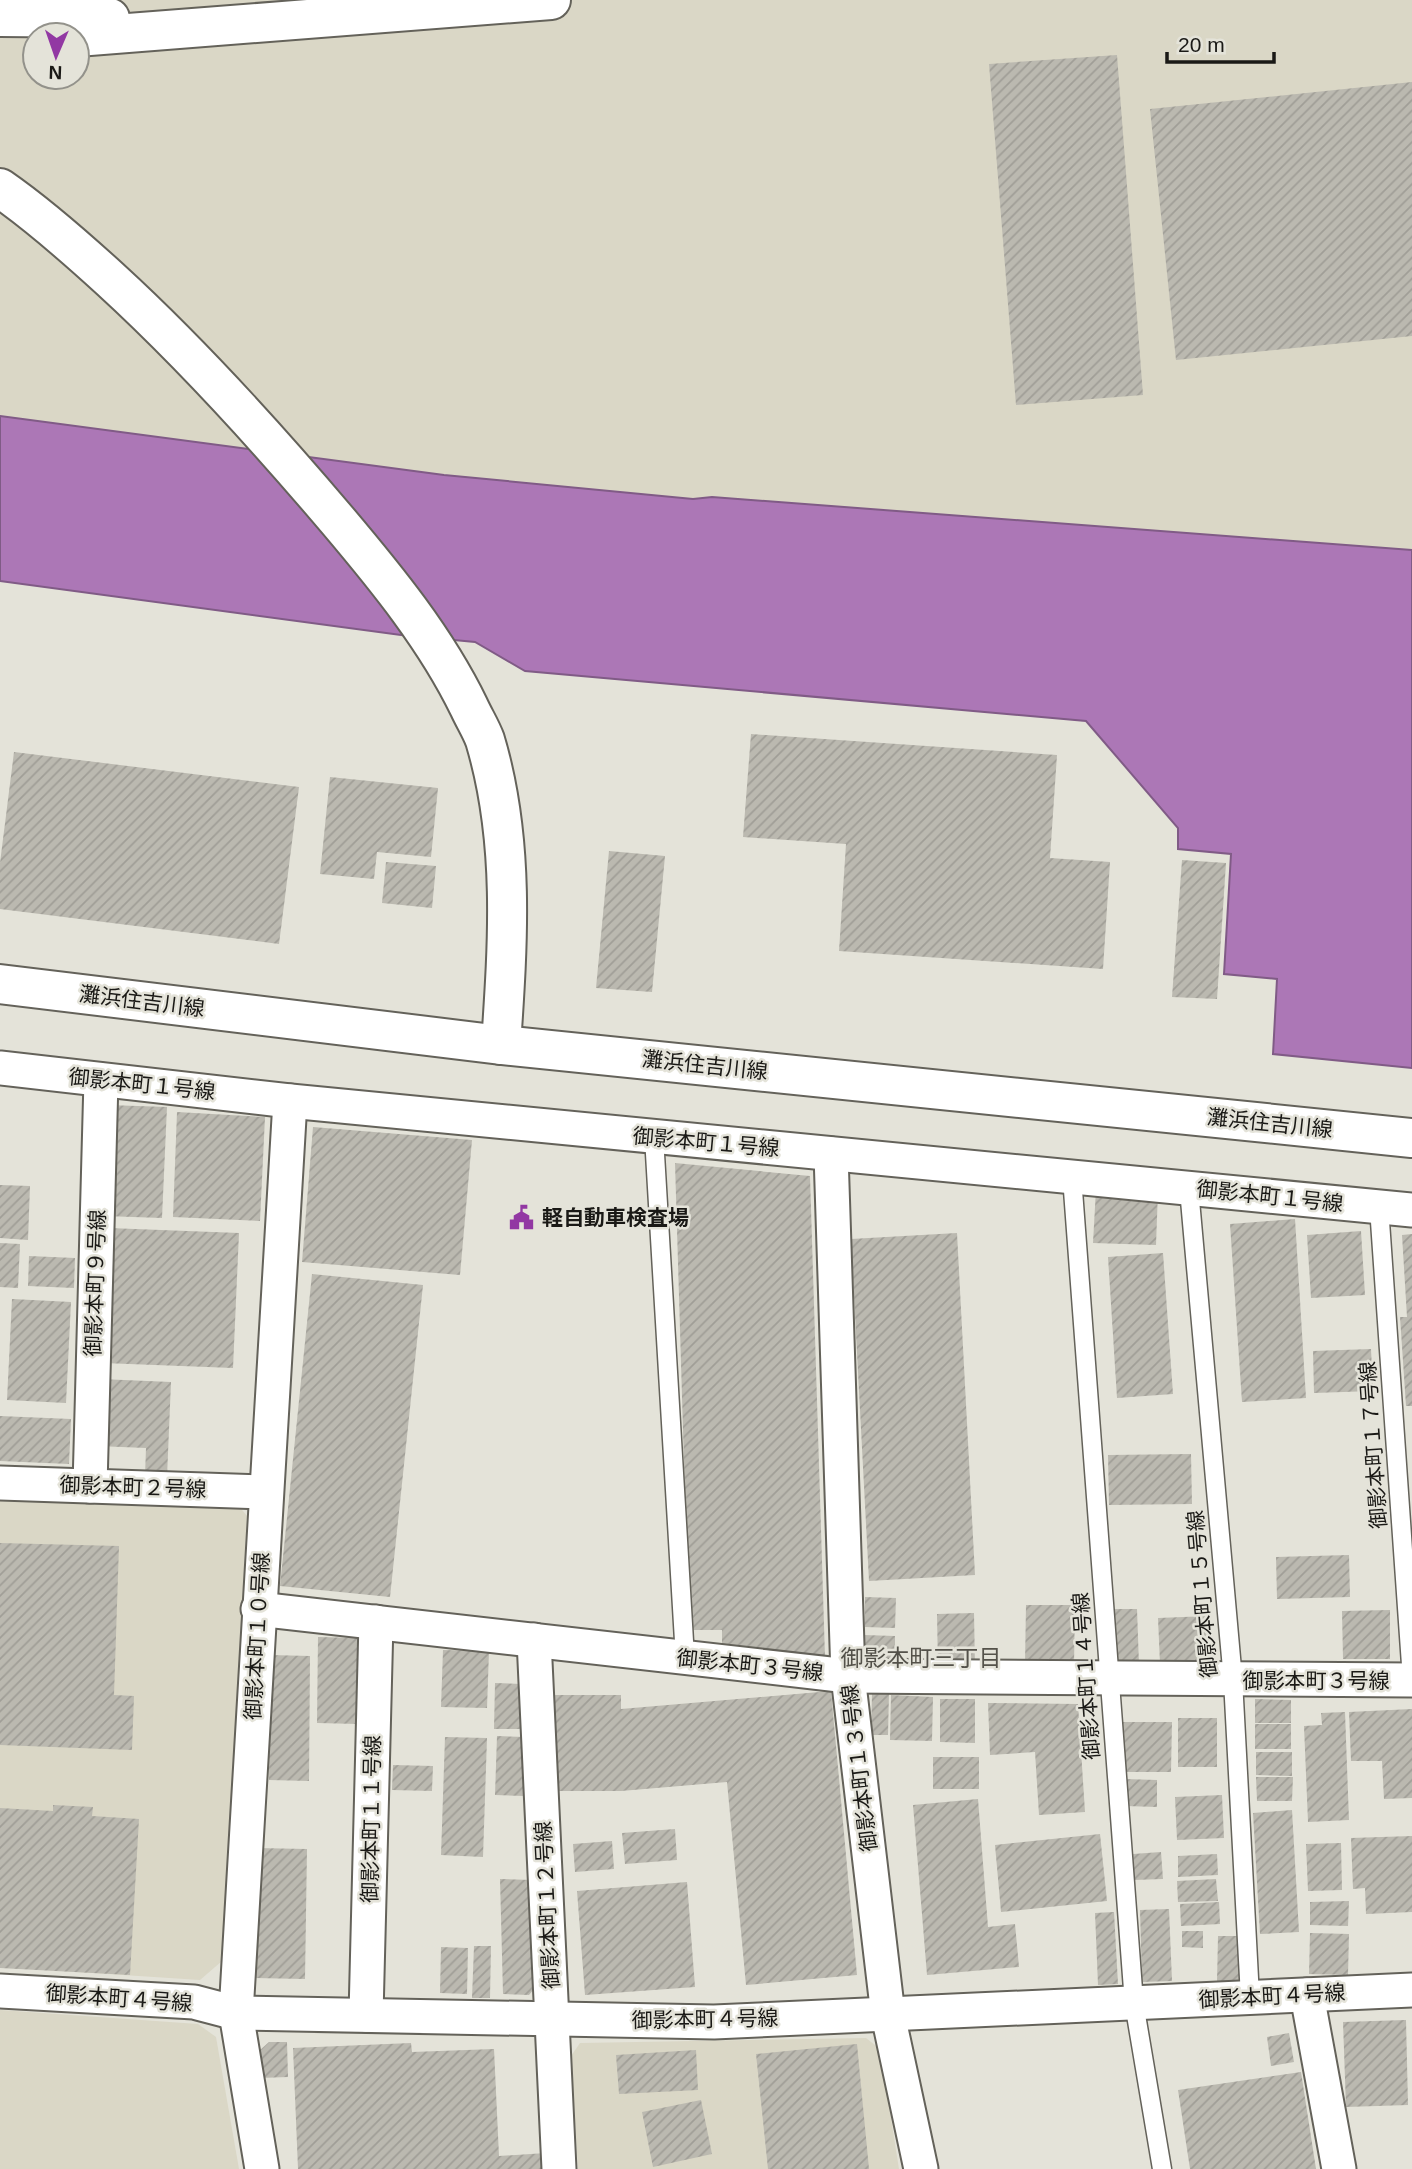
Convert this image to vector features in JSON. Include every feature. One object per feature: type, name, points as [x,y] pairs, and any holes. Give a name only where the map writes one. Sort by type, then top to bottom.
[{"type":"street","points":[[0,17],[188,16],[381,0]]},
{"type":"street","points":[[91,36],[551,0]]},
{"type":"street","points":[[0,43],[21,41]]},
{"type":"street","points":[[0,188],[81,253],[154,319],[231,398],[370,559],[424,630],[457,681],[484,737],[504,825],[507,920],[501,1045]]},
{"type":"street","name":"灘浜住吉川線","points":[[0,984],[501,1045],[1412,1138]]},
{"type":"street","name":"御影本町１号線","points":[[0,1068],[290,1101],[1412,1210]]},
{"type":"street","name":"御影本町９号線","points":[[90,1486],[101,1080]]},
{"type":"street","name":"御影本町１０号線","points":[[262,2169],[236,2012],[290,1101]]},
{"type":"street","name":"御影本町１３号線","points":[[831,1154],[848,1676],[888,2015],[922,2169]]},
{"type":"street","name":"御影本町２号線","points":[[0,1483],[265,1492]]},
{"type":"street","name":"御影本町３号線","points":[[258,1609],[848,1676],[1412,1680]]},
{"type":"street","name":"御影本町１１号線","points":[[366,2015],[376,1622]]},
{"type":"street","name":"御影本町１２号線","points":[[534,1640],[559,2169]]},
{"type":"street","name":"御影本町４号線","points":[[0,1991],[194,2002],[236,2012],[714,2022],[1412,1990]]},
{"type":"street","points":[[1307,1995],[1339,2169]]},
{"type":"lane","points":[[654,1137],[685,1658]]},
{"type":"lane","name":"御影本町１４号線","points":[[1073,1177],[1134,2003],[1163,2169]]},
{"type":"lane","name":"御影本町１５号線","points":[[1189,1189],[1233,1680],[1250,1997]]},
{"type":"lane","name":"御影本町１７号線","points":[[1379,1207],[1412,1680]]},
{"type":"shaded area","points":[[0,0],[1412,0],[1412,550],[712,497],[693,499],[444,475],[0,416]]},
{"type":"shaded area","points":[[0,416],[444,475],[693,499],[712,497],[1412,550],[1412,1068],[1273,1054],[1277,979],[1224,974],[1231,854],[1178,849],[1178,828],[1086,721],[525,671],[475,642],[401,635],[0,581]]},
{"type":"shaded area","points":[[0,1496],[238,1505],[247,1516],[222,1961],[200,1980],[0,1967]]},
{"type":"shaded area","points":[[0,2010],[198,2024],[216,2037],[239,2169],[0,2169]]},
{"type":"shaded area","points":[[866,2038],[880,2049],[899,2169],[578,2169],[571,2056],[580,2043]]},
{"type":"building","points":[[1117,55],[1143,395],[1016,405],[989,64]]},
{"type":"building","points":[[1412,82],[1412,336],[1176,360],[1150,109]]},
{"type":"building","points":[[751,734],[1057,755],[1050,858],[1110,862],[1103,969],[839,951],[846,844],[743,837]]},
{"type":"building","points":[[14,752],[299,787],[279,944],[0,909],[0,863]]},
{"type":"building","points":[[330,777],[438,788],[431,857],[377,852],[374,879],[320,874]]},
{"type":"building","points":[[609,851],[665,856],[652,992],[596,988]]},
{"type":"building","points":[[1182,860],[1226,863],[1217,999],[1172,997]]},
{"type":"building","points":[[386,862],[436,866],[432,908],[382,903]]},
{"type":"building","points":[[108,1105],[167,1107],[162,1218],[104,1216]]},
{"type":"building","points":[[177,1112],[265,1117],[260,1221],[173,1217]]},
{"type":"building","points":[[313,1127],[472,1140],[460,1275],[302,1262]]},
{"type":"building","points":[[675,1163],[810,1176],[825,1657],[722,1650],[722,1630],[689,1630]]},
{"type":"building","points":[[0,1185],[30,1186],[28,1240],[0,1238]]},
{"type":"building","points":[[1096,1189],[1158,1191],[1156,1245],[1093,1243]]},
{"type":"building","points":[[1295,1219],[1306,1398],[1242,1402],[1230,1224]]},
{"type":"building","points":[[109,1228],[239,1233],[233,1368],[103,1363]]},
{"type":"building","points":[[1361,1231],[1365,1295],[1311,1298],[1307,1235]]},
{"type":"building","points":[[957,1233],[975,1575],[869,1581],[851,1239]]},
{"type":"building","points":[[1412,1234],[1412,1406],[1406,1406],[1400,1317],[1407,1317],[1402,1235]]},
{"type":"building","points":[[0,1243],[20,1244],[18,1288],[0,1287]]},
{"type":"building","points":[[1163,1253],[1173,1394],[1117,1398],[1108,1257]]},
{"type":"building","points":[[29,1256],[75,1258],[74,1288],[28,1286]]},
{"type":"building","points":[[312,1274],[423,1285],[390,1597],[280,1586]]},
{"type":"building","points":[[12,1299],[71,1302],[66,1403],[7,1400]]},
{"type":"building","points":[[1371,1349],[1373,1391],[1314,1393],[1313,1351]]},
{"type":"building","points":[[100,1379],[171,1382],[167,1477],[145,1476],[146,1448],[97,1446]]},
{"type":"building","points":[[0,1416],[71,1419],[69,1464],[0,1461]]},
{"type":"building","points":[[1191,1454],[1192,1504],[1109,1505],[1108,1455]]},
{"type":"building","points":[[0,1543],[119,1546],[114,1695],[134,1696],[132,1750],[0,1745]]},
{"type":"building","points":[[1349,1555],[1350,1597],[1277,1599],[1276,1557]]},
{"type":"building","points":[[865,1597],[896,1598],[895,1628],[865,1627]]},
{"type":"building","points":[[1026,1605],[1075,1605],[1074,1665],[1025,1664]]},
{"type":"building","points":[[1112,1609],[1137,1609],[1139,1665],[1113,1666]]},
{"type":"building","points":[[1390,1610],[1390,1659],[1343,1659],[1342,1611]]},
{"type":"building","points":[[974,1613],[975,1667],[938,1668],[937,1614]]},
{"type":"building","points":[[1209,1616],[1210,1662],[1160,1664],[1158,1618]]},
{"type":"building","points":[[864,1635],[895,1636],[895,1666],[863,1665]]},
{"type":"building","points":[[318,1637],[359,1638],[358,1724],[317,1723]]},
{"type":"building","points":[[443,1650],[489,1651],[487,1708],[441,1707]]},
{"type":"building","points":[[270,1655],[310,1656],[309,1781],[269,1780]]},
{"type":"building","points":[[495,1683],[522,1684],[521,1729],[494,1729]]},
{"type":"building","points":[[831,1691],[857,1975],[746,1985],[727,1782],[621,1791],[553,1791],[553,1695],[621,1695],[621,1709]]},
{"type":"building","points":[[872,1693],[889,1693],[888,1735],[871,1735]]},
{"type":"building","points":[[891,1695],[933,1697],[932,1741],[890,1740]]},
{"type":"building","points":[[940,1699],[975,1699],[975,1743],[940,1742]]},
{"type":"building","points":[[1255,1699],[1291,1700],[1291,1723],[1255,1723]]},
{"type":"building","points":[[988,1703],[1078,1704],[1085,1812],[1039,1815],[1035,1752],[990,1755]]},
{"type":"building","points":[[1412,1709],[1412,1798],[1384,1799],[1382,1761],[1351,1761],[1349,1712]]},
{"type":"building","points":[[1345,1712],[1349,1820],[1308,1822],[1304,1726],[1322,1725],[1321,1713]]},
{"type":"building","points":[[1178,1718],[1217,1718],[1217,1767],[1178,1767]]},
{"type":"building","points":[[1121,1722],[1172,1722],[1171,1772],[1121,1772]]},
{"type":"building","points":[[1255,1724],[1291,1724],[1291,1749],[1255,1749]]},
{"type":"building","points":[[497,1736],[526,1737],[524,1796],[495,1795]]},
{"type":"building","points":[[445,1737],[487,1738],[483,1857],[441,1855]]},
{"type":"building","points":[[1256,1752],[1292,1752],[1292,1776],[1256,1775]]},
{"type":"building","points":[[933,1757],[979,1757],[979,1789],[933,1789]]},
{"type":"building","points":[[393,1765],[433,1766],[432,1791],[392,1790]]},
{"type":"building","points":[[1256,1777],[1293,1777],[1292,1801],[1257,1801]]},
{"type":"building","points":[[1125,1779],[1157,1780],[1157,1807],[1125,1806]]},
{"type":"building","points":[[1222,1795],[1224,1838],[1177,1840],[1175,1797]]},
{"type":"building","points":[[978,1799],[988,1927],[1015,1924],[1019,1967],[927,1975],[913,1805]]},
{"type":"building","points":[[53,1805],[93,1807],[92,1816],[139,1819],[130,1975],[0,1968],[0,1808],[53,1811]]},
{"type":"building","points":[[1292,1810],[1299,1932],[1260,1934],[1253,1813]]},
{"type":"building","points":[[675,1829],[677,1860],[625,1864],[622,1833]]},
{"type":"building","points":[[1100,1834],[1107,1901],[1001,1912],[995,1845]]},
{"type":"building","points":[[1412,1836],[1412,1912],[1366,1914],[1365,1888],[1353,1889],[1351,1838]]},
{"type":"building","points":[[612,1841],[614,1869],[575,1872],[573,1844]]},
{"type":"building","points":[[1341,1843],[1342,1890],[1308,1891],[1306,1844]]},
{"type":"building","points":[[256,1848],[307,1849],[305,1979],[254,1978]]},
{"type":"building","points":[[1161,1852],[1163,1879],[1134,1880],[1133,1854]]},
{"type":"building","points":[[1217,1854],[1218,1875],[1178,1877],[1178,1856]]},
{"type":"building","points":[[500,1879],[532,1880],[540,1982],[529,1995],[503,1994]]},
{"type":"building","points":[[1216,1879],[1218,1901],[1178,1902],[1177,1881]]},
{"type":"building","points":[[687,1882],[695,1987],[585,1995],[577,1891]]},
{"type":"building","points":[[1349,1901],[1348,1926],[1310,1925],[1310,1902]]},
{"type":"building","points":[[1219,1902],[1220,1924],[1181,1926],[1180,1904]]},
{"type":"building","points":[[1169,1909],[1172,1981],[1142,1982],[1140,1910]]},
{"type":"building","points":[[1114,1912],[1118,1984],[1098,1985],[1095,1913]]},
{"type":"building","points":[[1182,1931],[1203,1931],[1203,1948],[1182,1947]]},
{"type":"building","points":[[1310,1933],[1349,1934],[1348,1975],[1309,1974]]},
{"type":"building","points":[[1218,1936],[1243,1936],[1242,1983],[1217,1982]]},
{"type":"building","points":[[474,1946],[491,1946],[490,1998],[472,1998]]},
{"type":"building","points":[[441,1947],[468,1948],[467,1994],[440,1993]]},
{"type":"building","points":[[1406,2020],[1408,2105],[1346,2107],[1343,2022]]},
{"type":"building","points":[[1289,2033],[1294,2062],[1271,2066],[1267,2037]]},
{"type":"building","points":[[269,2042],[287,2042],[288,2077],[260,2078],[259,2051]]},
{"type":"building","points":[[411,2043],[412,2052],[494,2049],[499,2156],[546,2153],[546,2169],[298,2169],[293,2048]]},
{"type":"building","points":[[857,2044],[869,2169],[768,2169],[756,2054]]},
{"type":"building","points":[[696,2050],[698,2090],[619,2094],[616,2055]]},
{"type":"building","points":[[1301,2072],[1316,2169],[1190,2169],[1178,2090]]},
{"type":"building","points":[[701,2100],[712,2154],[653,2167],[642,2112]]},
{"type":"place","name":"軽自動車検査場","points":[[522,1217]]},
{"type":"district","name":"御影本町三丁目","points":[[921,1658]]}]
